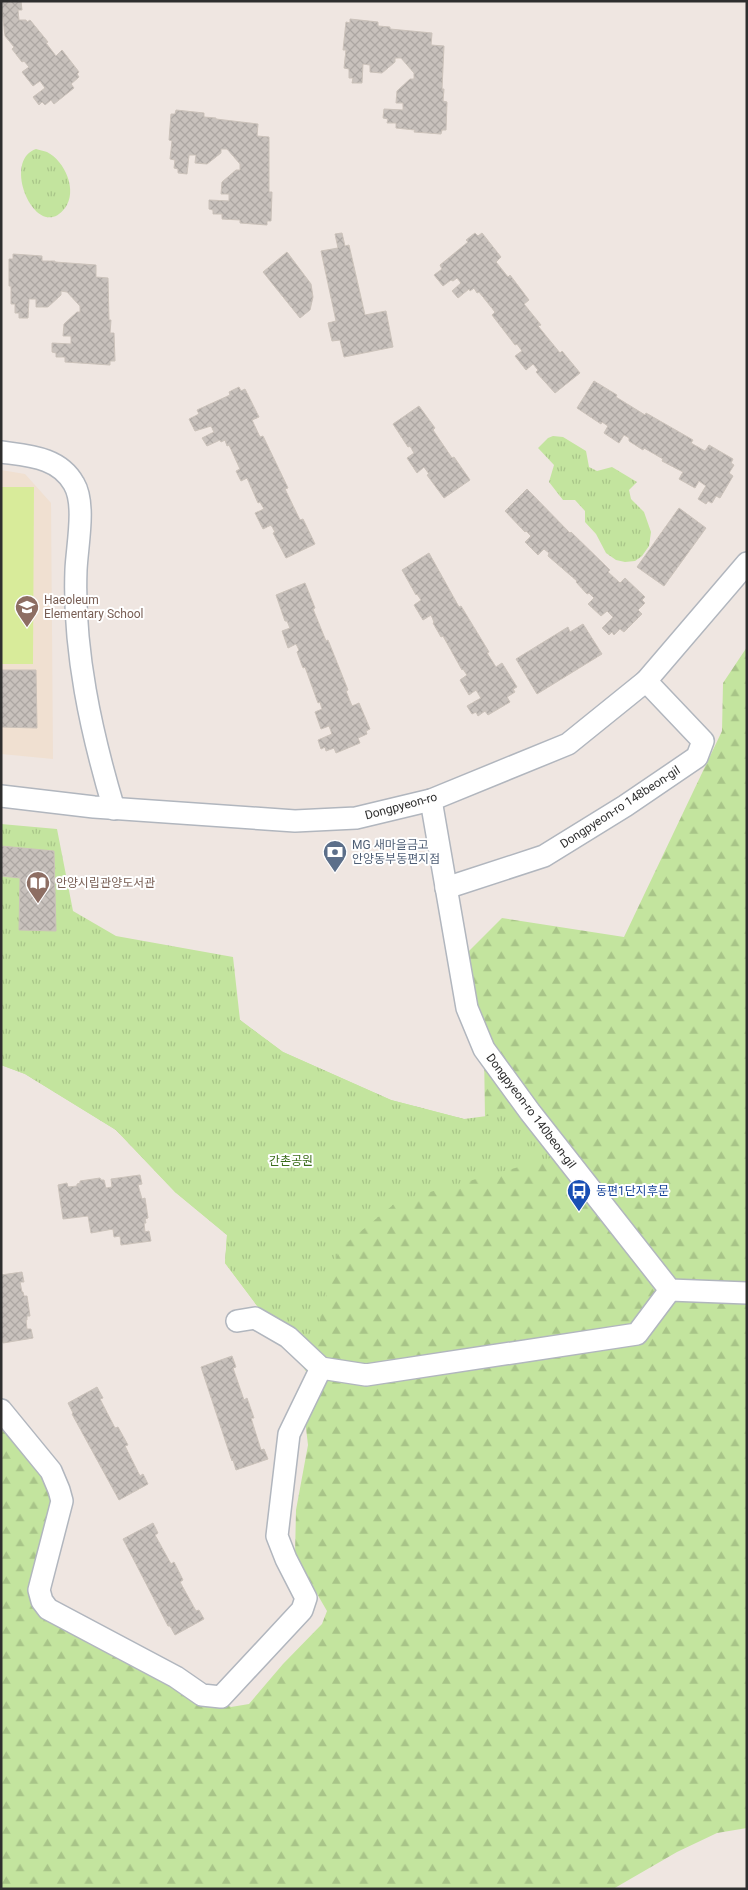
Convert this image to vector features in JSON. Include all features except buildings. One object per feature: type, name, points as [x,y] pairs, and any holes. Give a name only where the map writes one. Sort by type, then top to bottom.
[{"type":"street","points":[[1,452],[47,460],[60,466],[69,475],[77,491],[80,508],[76,572],[81,662],[98,757],[114,809]]},
{"type":"street","name":"Dongpyeon-ro","points":[[1,796],[114,809],[295,821],[356,818],[430,800],[568,744],[646,681],[747,563]]},
{"type":"street","name":"Dongpyeon-ro 148beon-gil","points":[[446,888],[544,856],[625,806],[697,757],[703,741],[646,681]]},
{"type":"street","name":"Dongpyeon-ro 140beon-gil","points":[[430,800],[467,1008],[484,1049],[530,1112],[670,1290]]},
{"type":"street","points":[[237,1321],[254,1318],[288,1337],[321,1368],[366,1375],[637,1334],[670,1290],[747,1292]]},
{"type":"street","points":[[1,1410],[51,1471],[62,1501],[39,1590],[42,1601],[48,1609],[176,1677],[202,1695],[221,1697],[302,1610],[306,1598],[286,1559],[277,1536],[289,1434],[321,1368]]},
{"type":"shaded area","name":"Haeoleum Elementary School","points":[[1,470],[25,474],[51,503],[53,759],[1,754]]},
{"type":"green space","points":[[36,149],[53,156],[68,177],[70,185],[69,201],[65,208],[54,217],[44,216],[34,209],[22,183],[21,168],[26,156]]},
{"type":"green space","points":[[553,436],[563,437],[586,451],[589,467],[597,471],[612,467],[637,482],[629,490],[631,499],[644,512],[651,532],[649,546],[642,556],[635,561],[625,562],[616,560],[606,553],[596,534],[585,522],[585,511],[575,500],[563,500],[549,482],[554,465],[538,448],[548,438]]},
{"type":"green space","points":[[1,487],[34,487],[33,664],[1,664]]},
{"type":"green space","points":[[747,647],[747,1828],[717,1833],[677,1852],[613,1889],[1,1889],[1,1428],[54,1490],[42,1611],[231,1707],[249,1704],[283,1664],[322,1624],[327,1611],[295,1556],[296,1510],[308,1445],[304,1411],[306,1371],[225,1263],[227,1235],[175,1192],[116,1130],[25,1074],[1,1065],[240,1020],[283,1052],[391,1100],[464,1119],[485,1119],[484,1049],[461,959],[502,918],[624,937],[722,731],[723,683]]},
{"type":"green space","name":"간촌공원","points":[[1,824],[57,829],[73,911],[116,936],[233,957],[240,1020],[283,1052],[391,1100],[464,1119],[517,1112],[551,1158],[398,1201],[339,1249],[306,1371],[225,1263],[227,1235],[175,1192],[116,1130],[25,1074],[1,1065]]},
{"type":"place","name":"Haeoleum Elementary School","points":[[27,628]]},
{"type":"place","name":"MG 새마을금고 안양동부동편지점","points":[[335,873]]},
{"type":"place","name":"안양시립관양도서관","points":[[38,904]]},
{"type":"place","name":"동편1단지후문","points":[[579,1212]]}]
